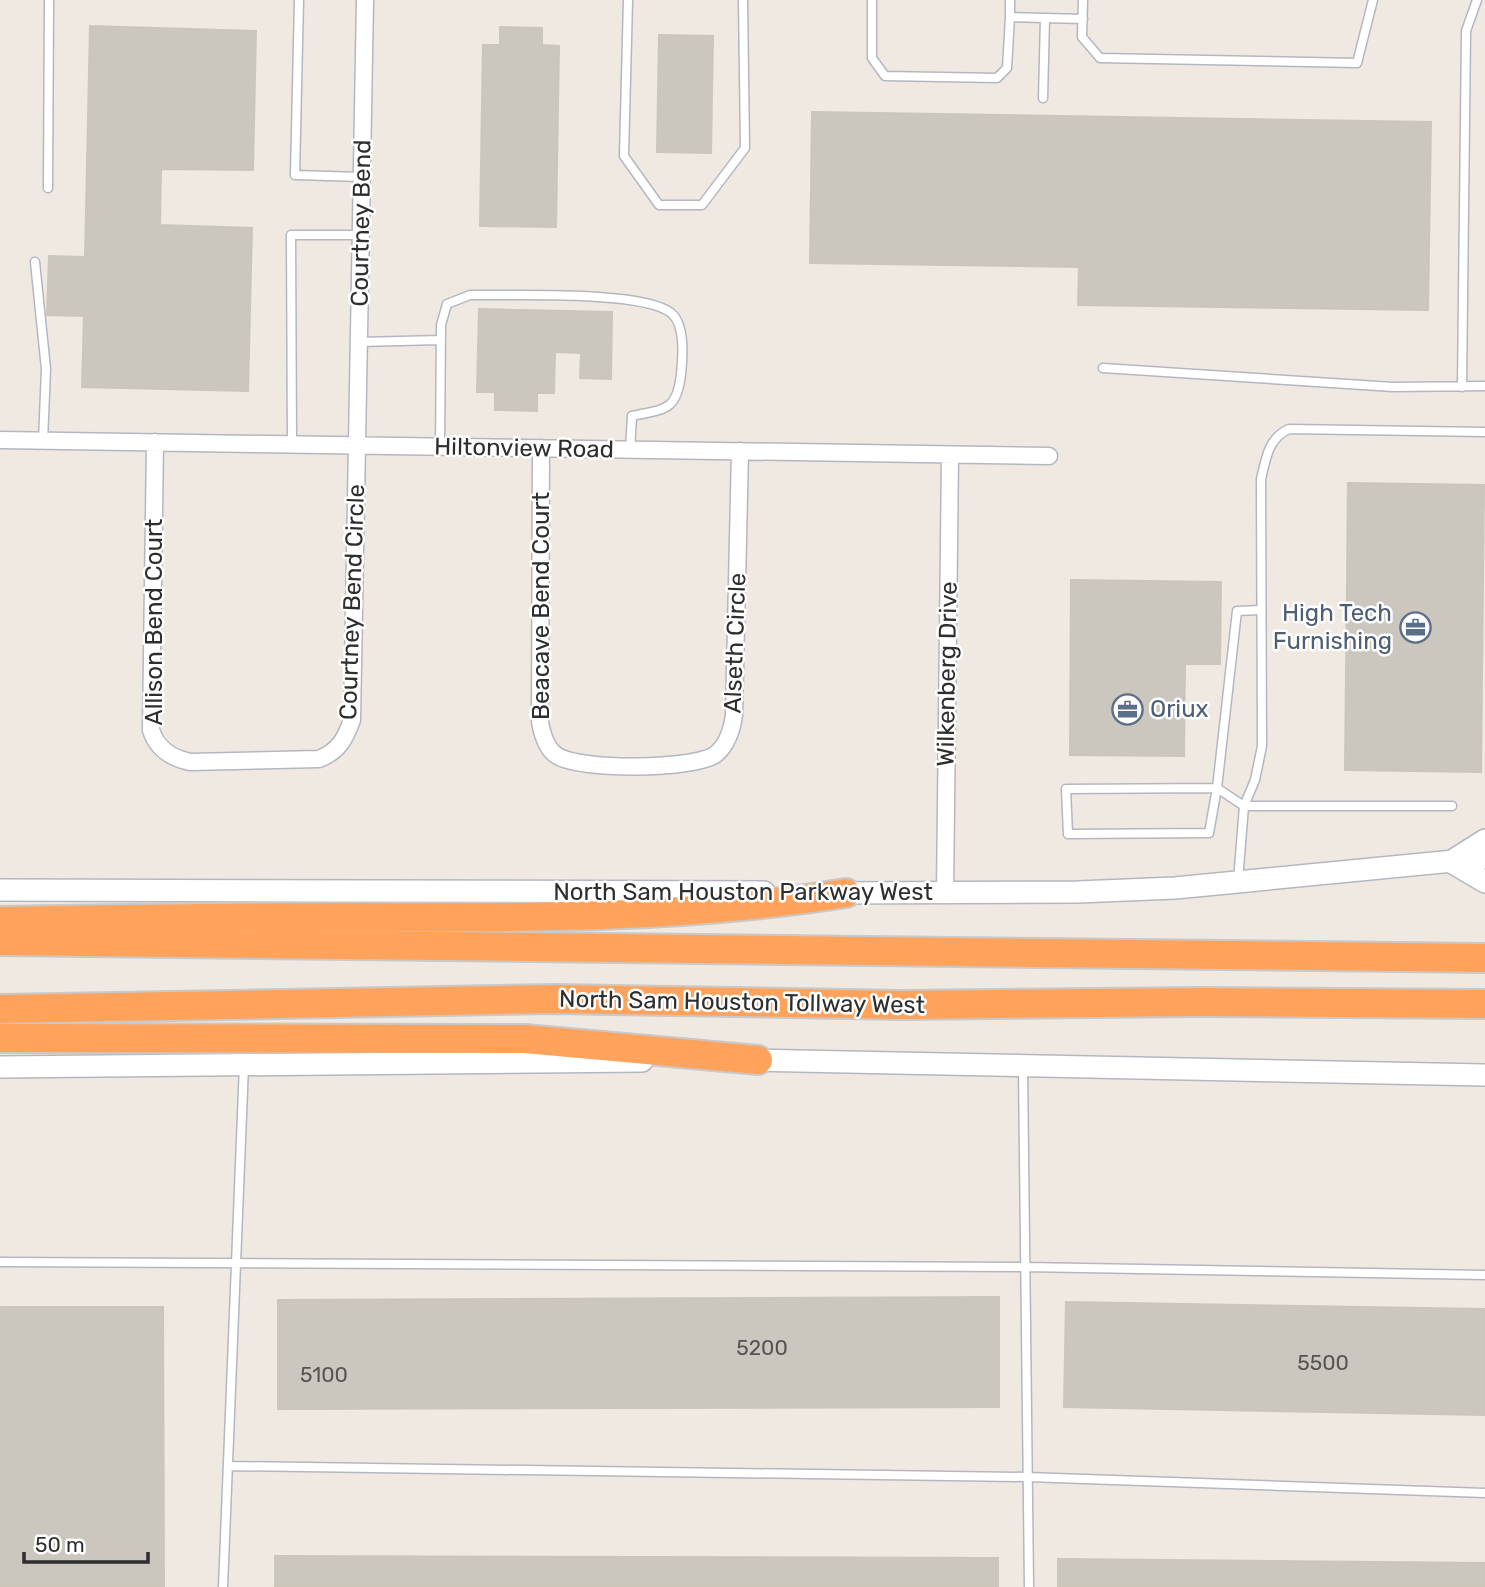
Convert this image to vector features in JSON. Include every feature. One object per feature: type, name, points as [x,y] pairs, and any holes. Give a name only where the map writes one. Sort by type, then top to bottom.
[{"type":"highway","points":[[0,921],[506,919],[777,904],[846,893]]},
{"type":"highway","name":"North Sam Houston Tollway West","points":[[0,941],[1485,958]]},
{"type":"highway","name":"North Sam Houston Tollway West","points":[[0,1009],[556,999],[902,1005],[1201,1002],[1485,1004]]},
{"type":"highway","points":[[0,1038],[525,1039],[758,1059]]},
{"type":"main road","points":[[1485,840],[1450,862],[1485,882]]},
{"type":"main road","name":"North Sam Houston Parkway West","points":[[0,890],[1078,892],[1238,884],[1485,858]]},
{"type":"main road","points":[[0,1067],[758,1059],[1485,1075]]},
{"type":"street","name":"Courtney Bend","points":[[357,446],[365,0]]},
{"type":"street","name":"Hiltonview Road","points":[[0,440],[1049,456]]},
{"type":"street","name":"Allison Bend Court","points":[[155,442],[151,730],[155,743],[176,759],[190,762],[319,758],[332,754]]},
{"type":"street","name":"Courtney Bend Circle","points":[[332,754],[345,739],[352,720],[357,446]]},
{"type":"street","name":"Beacave Bend Court","points":[[541,448],[542,736],[556,755],[581,764],[643,764]]},
{"type":"street","name":"Alseth Circle","points":[[643,764],[688,764],[703,761],[716,754],[732,730],[740,451]]},
{"type":"street","name":"Wilkenberg Drive","points":[[945,892],[950,454]]},
{"type":"lane","points":[[48,188],[49,0]]},
{"type":"lane","points":[[299,0],[295,175],[362,177]]},
{"type":"lane","points":[[628,0],[624,156],[659,205],[702,205],[745,148],[743,0]]},
{"type":"lane","points":[[872,0],[872,58],[885,76],[997,78],[1007,68],[1010,0]]},
{"type":"lane","points":[[1083,0],[1082,37],[1100,58],[1357,63],[1373,0]]},
{"type":"lane","points":[[1462,387],[1466,31],[1477,0]]},
{"type":"lane","points":[[1010,17],[1083,19]]},
{"type":"lane","points":[[1043,98],[1045,18]]},
{"type":"lane","points":[[292,444],[291,235],[361,235]]},
{"type":"lane","points":[[34,262],[46,369],[43,441]]},
{"type":"lane","points":[[440,447],[441,325],[447,304],[470,295],[641,300],[670,312],[680,323],[682,368],[679,396],[671,404],[632,416],[630,450]]},
{"type":"lane","points":[[359,342],[441,340]]},
{"type":"lane","points":[[1102,368],[1393,387],[1485,386]]},
{"type":"lane","points":[[1238,884],[1244,806],[1255,780],[1262,746],[1261,479],[1267,453],[1277,434],[1289,429],[1485,432]]},
{"type":"lane","points":[[1261,610],[1237,611],[1217,788],[1209,833],[1068,834],[1066,789],[1217,788],[1244,806],[1452,806]]},
{"type":"lane","points":[[223,1587],[244,1065]]},
{"type":"lane","points":[[1023,1066],[1028,1587]]},
{"type":"lane","points":[[0,1262],[236,1261],[1025,1267],[1485,1275]]},
{"type":"lane","points":[[228,1466],[1027,1477],[1485,1493]]},
{"type":"building","points":[[90,26],[256,31],[253,170],[161,169],[160,225],[252,228],[248,391],[82,387],[84,316],[47,315],[49,256],[85,257]]},
{"type":"building","points":[[500,27],[542,28],[542,45],[559,46],[556,227],[480,226],[483,45],[500,45]]},
{"type":"building","points":[[659,35],[713,36],[711,153],[657,152]]},
{"type":"building","points":[[812,112],[1431,122],[1428,310],[1078,305],[1079,267],[810,263]]},
{"type":"building","points":[[479,309],[612,312],[611,379],[580,378],[581,353],[555,352],[554,393],[537,393],[537,411],[495,410],[495,392],[477,392]]},
{"type":"building","name":"High Tech Furnishing","points":[[1348,483],[1484,485],[1481,772],[1345,770]]},
{"type":"building","name":"Oriux","points":[[1071,580],[1221,582],[1220,664],[1185,664],[1184,756],[1070,755]]},
{"type":"building","points":[[999,1297],[999,1407],[278,1409],[278,1300]]},
{"type":"building","points":[[1066,1302],[1485,1309],[1485,1415],[1064,1407]]},
{"type":"building","points":[[0,1307],[163,1307],[164,1587],[0,1587]]},
{"type":"building","points":[[275,1556],[998,1558],[998,1587],[275,1587]]},
{"type":"building","points":[[1058,1559],[1485,1563],[1485,1587],[1058,1587]]},
{"type":"place","name":"High Tech Furnishing","points":[[1415,627]]},
{"type":"place","name":"Oriux","points":[[1127,709]]}]
